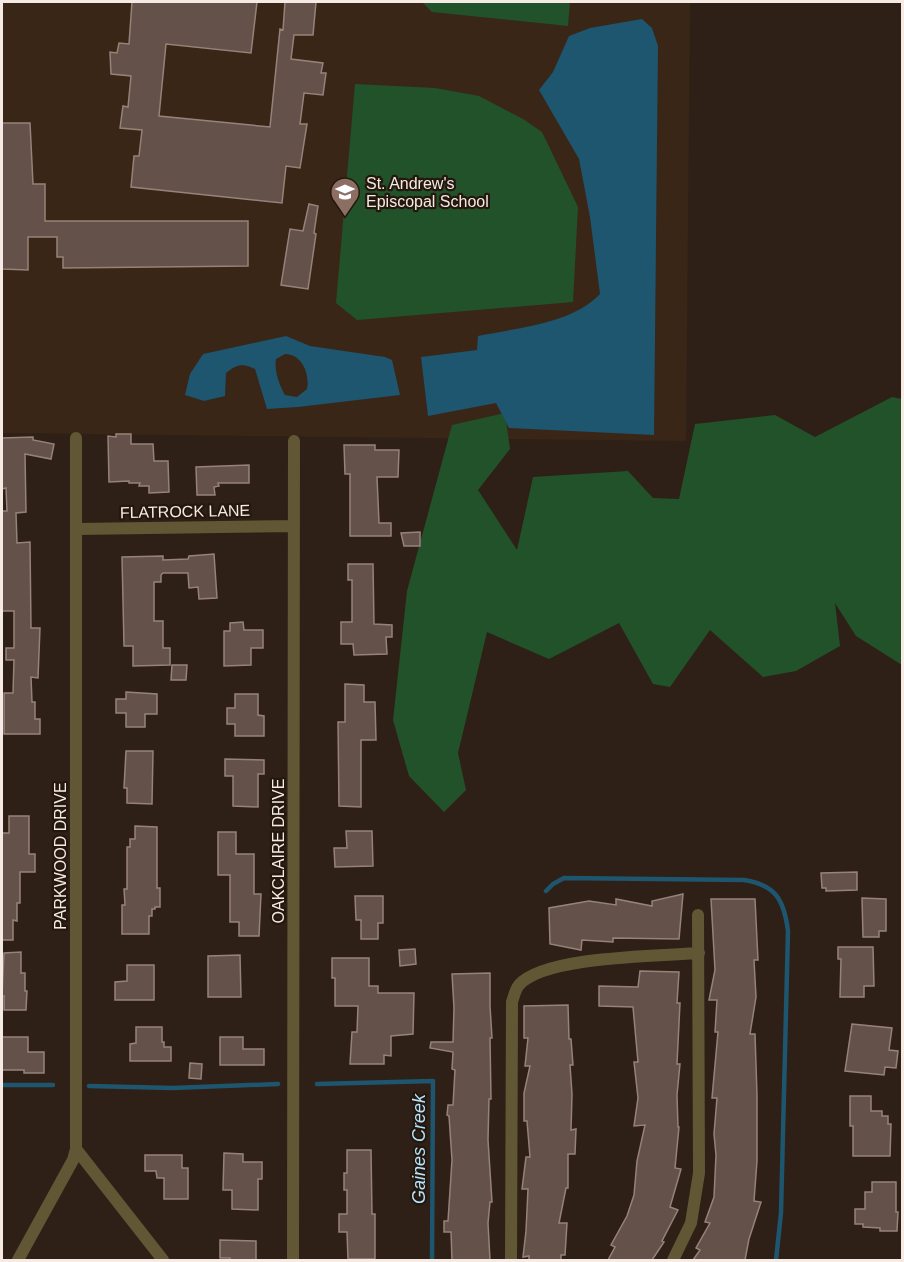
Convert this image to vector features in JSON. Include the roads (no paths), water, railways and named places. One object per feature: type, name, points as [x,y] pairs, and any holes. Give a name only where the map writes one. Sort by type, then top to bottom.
[{"type":"street","name":"PARKWOOD DRIVE","points":[[18,1260],[73,1160],[76,1149],[76,438]]},
{"type":"street","name":"OAKCLAIRE DRIVE","points":[[293,1260],[294,441]]},
{"type":"street","name":"FLATROCK LANE","points":[[77,529],[294,526]]},
{"type":"street","points":[[673,1260],[691,1223],[699,1173],[698,915]]},
{"type":"street","points":[[511,1260],[512,1002],[515,992],[520,984],[529,977],[562,964],[699,953]]},
{"type":"street","points":[[76,1149],[164,1260]]},
{"type":"water","points":[[642,19],[652,28],[658,46],[654,435],[509,428],[496,403],[428,416],[421,357],[477,350],[478,336],[559,318],[588,304],[600,294],[590,217],[579,159],[539,90],[553,72],[569,36],[590,28]]},
{"type":"water","points":[[286,336],[310,346],[392,360],[400,395],[267,409],[255,369],[243,365],[226,373],[225,396],[204,401],[185,395],[190,374],[203,354]],"holes":[[[285,354],[291,355],[304,366],[308,383],[307,389],[297,397],[285,395],[276,368],[276,359]]]},
{"type":"waterway","points":[[546,891],[564,878],[744,880],[755,882],[771,890],[781,903],[788,931],[781,1213],[776,1260]]},
{"type":"waterway","name":"Gaines Creek","points":[[317,1084],[433,1081],[432,1260]]},
{"type":"waterway","name":"Gaines Creek","points":[[89,1086],[173,1088],[278,1084]]},
{"type":"waterway","name":"Gaines Creek","points":[[2,1085],[53,1085]]},
{"type":"place","name":"St. Andrew's Episcopal School","points":[[345,218]]}]
